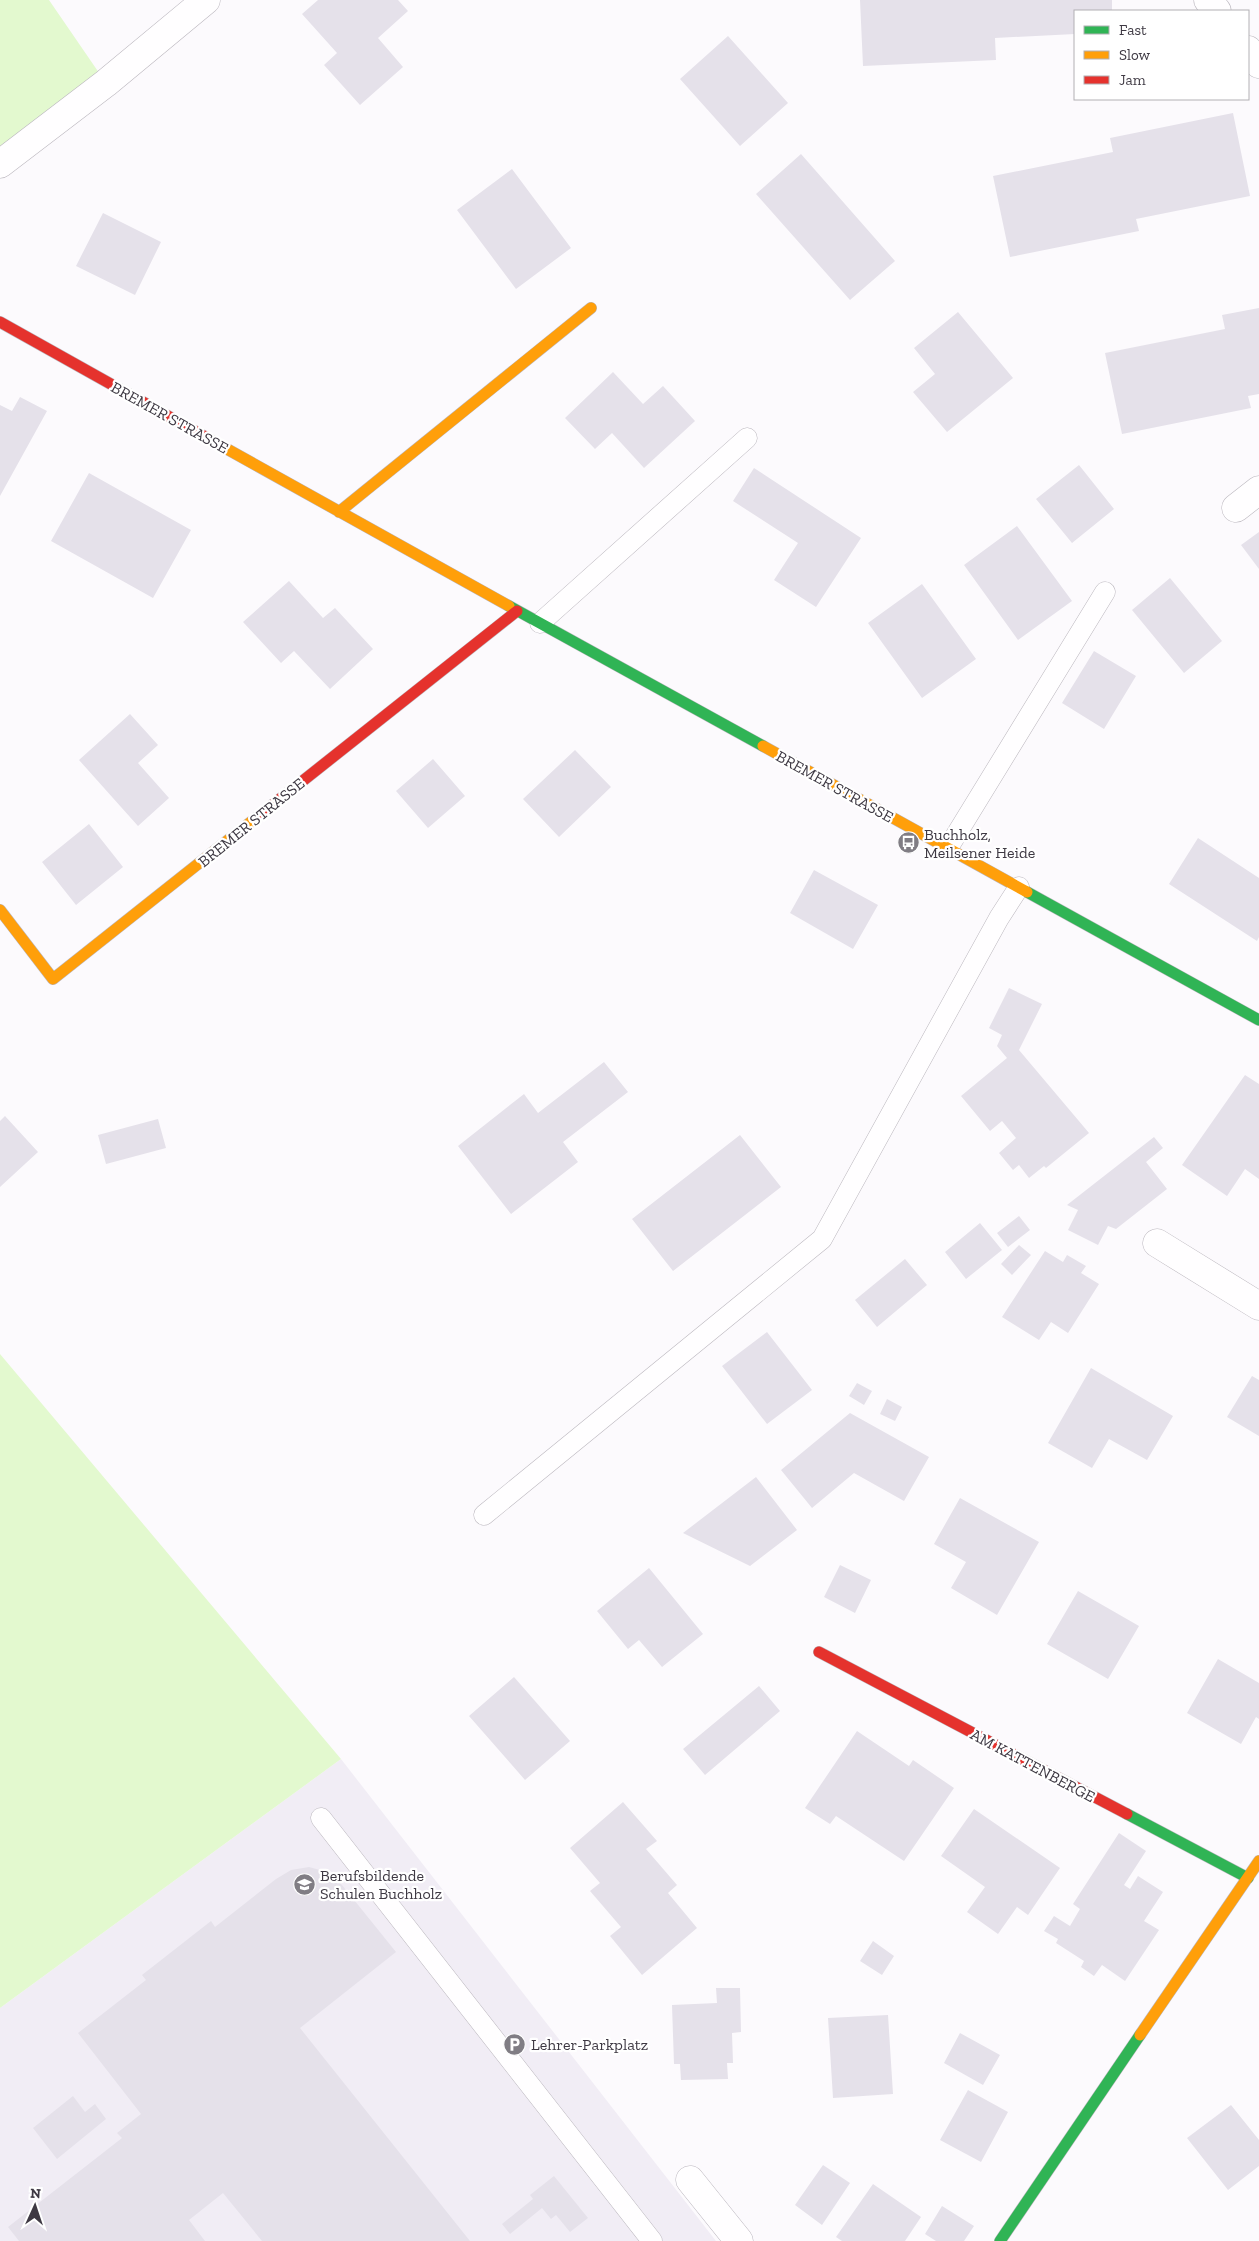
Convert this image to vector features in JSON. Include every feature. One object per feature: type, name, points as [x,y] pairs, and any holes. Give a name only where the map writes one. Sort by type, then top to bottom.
[{"type":"street","points":[[0,164],[106,83],[206,0]]},
{"type":"street","points":[[1208,0],[1216,10]]},
{"type":"street","points":[[1249,51],[1259,64]]},
{"type":"street","points":[[340,512],[591,308]]},
{"type":"street","name":"BREMER STRASSE","points":[[0,322],[516,611],[1259,1020]]},
{"type":"street","points":[[1236,508],[1259,490]]},
{"type":"street","name":"BREMER STRASSE","points":[[0,910],[53,979],[516,611]]},
{"type":"street","points":[[1157,1243],[1259,1306]]},
{"type":"street","name":"AM KATTENBERGE","points":[[819,1652],[1248,1878]]},
{"type":"street","points":[[1000,2241],[1259,1861]]},
{"type":"street","points":[[690,2180],[739,2241]]},
{"type":"lane","points":[[540,623],[747,438]]},
{"type":"lane","points":[[948,848],[1105,592]]},
{"type":"lane","points":[[484,1515],[822,1239],[999,918],[1019,887]]},
{"type":"lane","points":[[320,1818],[652,2241]]},
{"type":"shaded area","name":"Berufsbildende Schulen Buchholz","points":[[341,1759],[716,2241],[0,2241],[0,2008]]},
{"type":"green space","points":[[0,0],[49,0],[106,83],[0,164]]},
{"type":"green space","points":[[0,1354],[341,1759],[0,2008]]},
{"type":"building","points":[[318,0],[398,0],[408,11],[378,38],[403,67],[360,105],[324,65],[337,53],[302,14]]},
{"type":"building","points":[[860,0],[1112,0],[1112,10],[1074,10],[1074,34],[995,38],[996,60],[863,66]]},
{"type":"building","points":[[728,36],[788,103],[740,146],[680,79]]},
{"type":"building","points":[[1233,113],[1250,196],[1136,219],[1139,231],[1010,257],[993,176],[1113,152],[1110,138]]},
{"type":"building","points":[[801,154],[895,261],[850,300],[756,194]]},
{"type":"building","points":[[512,169],[571,248],[516,289],[457,210]]},
{"type":"building","points":[[103,213],[161,242],[135,295],[76,266]]},
{"type":"building","points":[[1259,308],[1259,394],[1248,396],[1251,408],[1122,434],[1105,353],[1225,329],[1222,315]]},
{"type":"building","points":[[958,312],[1013,378],[947,432],[913,392],[935,374],[914,348]]},
{"type":"building","points":[[613,372],[643,404],[663,386],[695,421],[644,468],[612,433],[595,449],[565,418]]},
{"type":"building","points":[[20,397],[47,411],[0,496],[0,405],[12,411]]},
{"type":"building","points":[[1079,465],[1114,509],[1072,543],[1036,499]]},
{"type":"building","points":[[754,468],[861,538],[816,607],[774,580],[798,543],[733,501]]},
{"type":"building","points":[[89,473],[191,530],[153,598],[51,541]]},
{"type":"building","points":[[1017,526],[1072,601],[1018,640],[964,565]]},
{"type":"building","points":[[1259,532],[1259,569],[1241,545]]},
{"type":"building","points":[[1170,578],[1222,641],[1184,673],[1132,610]]},
{"type":"building","points":[[289,581],[323,618],[335,608],[373,649],[330,689],[294,651],[281,663],[243,622]]},
{"type":"building","points":[[922,584],[976,659],[922,698],[868,623]]},
{"type":"building","points":[[1094,651],[1136,676],[1104,729],[1062,703]]},
{"type":"building","points":[[130,714],[158,745],[138,763],[169,798],[138,826],[79,760]]},
{"type":"building","points":[[575,750],[611,787],[559,837],[523,799]]},
{"type":"building","points":[[433,759],[465,796],[428,828],[396,791]]},
{"type":"building","points":[[89,824],[123,867],[76,905],[42,862]]},
{"type":"building","points":[[1198,838],[1259,878],[1259,937],[1257,941],[1169,884]]},
{"type":"building","points":[[814,870],[878,905],[853,949],[790,913]]},
{"type":"building","points":[[1009,988],[1042,1004],[1019,1050],[1089,1133],[1046,1168],[1044,1166],[1029,1178],[1019,1165],[1013,1170],[999,1153],[1016,1138],[1002,1121],[990,1131],[961,1096],[1007,1058],[997,1046],[1002,1035],[989,1028]]},
{"type":"building","points":[[604,1062],[628,1092],[563,1142],[578,1162],[511,1214],[458,1146],[524,1094],[538,1113]]},
{"type":"building","points":[[1245,1075],[1259,1084],[1259,1179],[1245,1169],[1227,1196],[1182,1165]]},
{"type":"building","points":[[5,1116],[38,1152],[0,1187],[0,1121]]},
{"type":"building","points":[[158,1119],[166,1148],[106,1164],[98,1135]]},
{"type":"building","points":[[740,1135],[781,1187],[673,1271],[632,1219]]},
{"type":"building","points":[[1154,1137],[1163,1148],[1146,1162],[1167,1189],[1116,1229],[1108,1226],[1098,1245],[1068,1230],[1078,1210],[1067,1205]]},
{"type":"building","points":[[1019,1216],[1030,1230],[1008,1247],[997,1233]]},
{"type":"building","points":[[980,1223],[1002,1250],[966,1279],[945,1252]]},
{"type":"building","points":[[1019,1245],[1031,1255],[1012,1275],[1001,1264]]},
{"type":"building","points":[[1045,1251],[1063,1262],[1067,1255],[1086,1266],[1081,1273],[1099,1284],[1068,1333],[1051,1322],[1039,1340],[1002,1317]]},
{"type":"building","points":[[905,1259],[927,1285],[877,1327],[855,1300]]},
{"type":"building","points":[[767,1332],[812,1390],[767,1424],[722,1366]]},
{"type":"building","points":[[1091,1368],[1173,1416],[1147,1460],[1109,1439],[1092,1468],[1048,1443]]},
{"type":"building","points":[[1252,1376],[1259,1380],[1259,1436],[1227,1417]]},
{"type":"building","points":[[857,1383],[872,1391],[864,1405],[849,1396]]},
{"type":"building","points":[[887,1399],[902,1407],[895,1421],[880,1414]]},
{"type":"building","points":[[850,1413],[929,1457],[904,1501],[854,1473],[812,1508],[781,1470]]},
{"type":"building","points":[[756,1477],[797,1530],[750,1566],[683,1533]]},
{"type":"building","points":[[960,1498],[1039,1542],[997,1615],[951,1588],[966,1562],[934,1544]]},
{"type":"building","points":[[840,1565],[871,1580],[855,1613],[824,1597]]},
{"type":"building","points":[[649,1568],[703,1634],[662,1667],[639,1640],[628,1649],[597,1611]]},
{"type":"building","points":[[1078,1591],[1139,1626],[1108,1679],[1047,1644]]},
{"type":"building","points":[[1218,1659],[1259,1683],[1259,1719],[1256,1717],[1241,1744],[1187,1713]]},
{"type":"building","points":[[514,1677],[570,1741],[525,1780],[469,1716]]},
{"type":"building","points":[[759,1686],[780,1711],[705,1775],[683,1749]]},
{"type":"building","points":[[857,1731],[909,1766],[913,1760],[954,1788],[904,1861],[836,1816],[830,1824],[805,1808]]},
{"type":"building","points":[[623,1802],[657,1841],[646,1849],[677,1885],[668,1893],[697,1928],[642,1975],[610,1936],[621,1927],[590,1891],[600,1883],[570,1848]]},
{"type":"building","points":[[974,1809],[1060,1868],[1028,1915],[1017,1907],[998,1934],[967,1912],[985,1887],[941,1856]]},
{"type":"building","points":[[1119,1833],[1146,1851],[1124,1885],[1130,1889],[1138,1876],[1163,1892],[1144,1921],[1159,1930],[1125,1981],[1102,1965],[1094,1976],[1081,1967],[1084,1961],[1056,1943],[1058,1939],[1044,1931],[1054,1916],[1070,1926],[1080,1909],[1073,1904]]},
{"type":"building","points":[[309,1867],[327,1872],[342,1885],[396,1952],[300,2028],[470,2241],[262,2241],[223,2193],[189,2220],[205,2241],[19,2241],[8,2227],[122,2138],[117,2133],[141,2114],[78,2033],[146,1980],[142,1975],[211,1921],[215,1927],[276,1879],[291,1870]]},
{"type":"building","points":[[873,1941],[894,1956],[882,1975],[860,1961]]},
{"type":"building","points":[[716,1988],[740,1988],[741,2032],[732,2033],[733,2063],[727,2063],[728,2079],[681,2080],[680,2064],[674,2064],[672,2005],[717,2003]]},
{"type":"building","points":[[888,2015],[893,2094],[833,2098],[828,2018]]},
{"type":"building","points":[[960,2033],[1000,2055],[983,2085],[944,2063]]},
{"type":"building","points":[[968,2090],[1008,2112],[981,2162],[940,2140]]},
{"type":"building","points":[[73,2096],[85,2112],[95,2104],[106,2119],[57,2159],[33,2128]]},
{"type":"building","points":[[1231,2105],[1259,2140],[1259,2166],[1228,2190],[1187,2138]]},
{"type":"building","points":[[823,2165],[850,2183],[822,2225],[795,2205]]},
{"type":"building","points":[[554,2176],[588,2218],[570,2232],[556,2215],[551,2219],[542,2208],[510,2234],[502,2224],[533,2199],[530,2195]]},
{"type":"building","points":[[873,2184],[921,2217],[905,2241],[842,2241],[836,2237]]},
{"type":"building","points":[[942,2206],[974,2226],[964,2241],[936,2241],[925,2234]]},
{"type":"traffic: fast","points":[[509,606],[763,746]]},
{"type":"traffic: fast","points":[[1027,892],[1259,1020]]},
{"type":"traffic: fast","points":[[1127,1814],[1248,1878]]},
{"type":"traffic: fast","points":[[1000,2241],[1140,2035]]},
{"type":"traffic: slow","points":[[339,512],[591,308]]},
{"type":"traffic: slow","points":[[209,439],[509,606]]},
{"type":"traffic: slow","points":[[763,746],[1027,892]]},
{"type":"traffic: slow","points":[[0,910],[53,979],[261,814]]},
{"type":"traffic: slow","points":[[1140,2035],[1259,1861]]},
{"type":"traffic: jam","points":[[0,322],[209,439]]},
{"type":"traffic: jam","points":[[261,814],[517,611]]},
{"type":"traffic: jam","points":[[819,1652],[1127,1814]]},
{"type":"place","name":"Buchholz, Meilsener Heide","points":[[908,843]]},
{"type":"place","name":"Berufsbildende Schulen Buchholz","points":[[304,1884]]},
{"type":"place","name":"Lehrer-Parkplatz","points":[[515,2044]]}]
